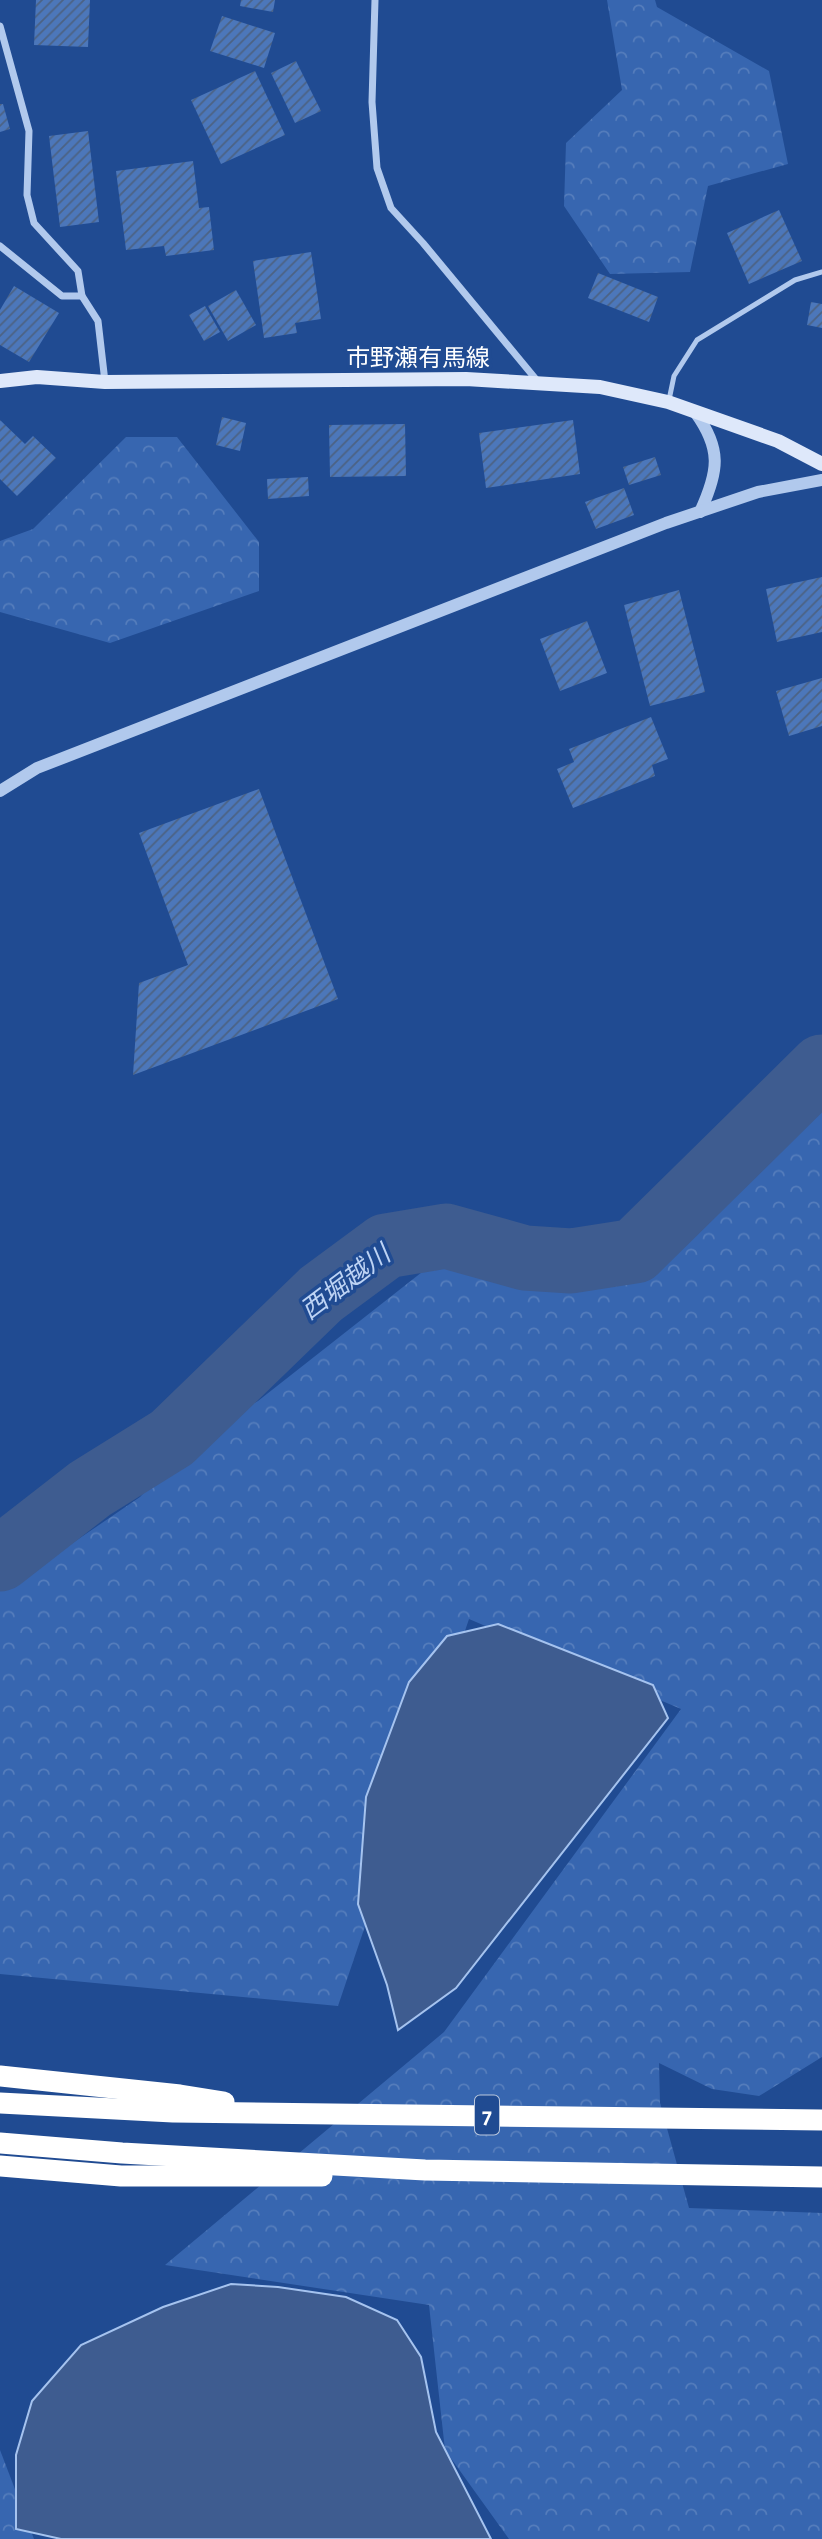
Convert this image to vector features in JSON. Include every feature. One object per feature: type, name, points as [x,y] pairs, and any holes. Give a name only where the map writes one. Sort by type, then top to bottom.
[{"type":"highway","name":"7","points":[[0,2076],[176,2103],[298,2113],[822,2120]]},
{"type":"highway","name":"7","points":[[0,2103],[176,2103]]},
{"type":"highway","name":"7","points":[[0,2143],[122,2153],[425,2170],[822,2177]]},
{"type":"highway","name":"7","points":[[0,2166],[121,2176],[297,2178],[425,2170]]},
{"type":"main road","name":"市野瀬有馬線","points":[[0,381],[37,377],[105,382],[466,379],[600,387],[668,402],[778,441],[822,464]]},
{"type":"street","points":[[375,0],[372,102],[377,168],[391,208],[539,383]]},
{"type":"street","points":[[0,26],[29,131],[27,195],[34,223],[78,271],[82,296],[98,321],[105,382]]},
{"type":"street","points":[[0,246],[62,296],[82,296]]},
{"type":"street","points":[[695,412],[708,430],[715,448],[714,472],[709,494],[700,512]]},
{"type":"street","points":[[0,791],[37,768],[700,512],[758,492],[822,480]]},
{"type":"lane","points":[[668,402],[674,376],[697,340],[795,279],[822,272]]},
{"type":"green space","points":[[607,0],[655,0],[657,7],[769,71],[788,164],[708,186],[690,272],[610,274],[564,206],[566,143],[622,90]]},
{"type":"green space","points":[[126,437],[177,437],[259,542],[259,591],[110,643],[0,612],[0,541],[33,529]]},
{"type":"green space","points":[[822,1099],[822,2057],[759,2096],[712,2089],[659,2063],[660,2103],[689,2208],[822,2213],[822,2539],[509,2539],[445,2450],[429,2305],[165,2265],[444,2032],[681,1709],[469,1619],[338,2006],[0,1974],[0,1576],[55,1555],[140,1497],[200,1433],[258,1401],[431,1265],[665,1266],[804,1107]]},
{"type":"green space","points":[[0,2450],[34,2539],[0,2539]]},
{"type":"shaded area","points":[[498,1624],[653,1685],[668,1718],[456,1988],[398,2030],[387,1985],[358,1904],[366,1797],[409,1682],[447,1636]]},
{"type":"shaded area","points":[[231,2284],[278,2287],[346,2297],[397,2320],[421,2357],[436,2432],[491,2539],[61,2539],[16,2529],[16,2455],[32,2401],[81,2345],[163,2307]]},
{"type":"building","points":[[36,0],[90,0],[88,47],[34,45]]},
{"type":"building","points":[[241,0],[275,0],[273,12],[240,6]]},
{"type":"building","points":[[222,16],[275,33],[264,68],[210,51]]},
{"type":"building","points":[[296,61],[321,111],[295,123],[271,73]]},
{"type":"building","points":[[255,71],[285,135],[221,164],[191,100]]},
{"type":"building","points":[[0,104],[3,104],[10,129],[0,132]]},
{"type":"building","points":[[88,131],[99,222],[60,227],[49,136]]},
{"type":"building","points":[[193,161],[199,208],[209,207],[214,250],[166,256],[164,246],[126,250],[116,171]]},
{"type":"building","points":[[779,210],[802,261],[749,284],[727,233]]},
{"type":"building","points":[[311,252],[321,319],[295,323],[297,333],[264,338],[253,261]]},
{"type":"building","points":[[598,273],[658,297],[649,322],[588,298]]},
{"type":"building","points":[[14,286],[59,313],[29,362],[0,345],[0,310]]},
{"type":"building","points":[[236,290],[256,325],[228,341],[208,306]]},
{"type":"building","points":[[811,302],[822,304],[822,328],[807,325]]},
{"type":"building","points":[[205,306],[220,332],[204,341],[189,315]]},
{"type":"building","points":[[222,417],[246,423],[240,451],[216,445]]},
{"type":"building","points":[[0,420],[25,444],[33,436],[56,458],[17,496],[0,479]]},
{"type":"building","points":[[573,420],[580,474],[486,488],[479,433]]},
{"type":"building","points":[[405,424],[406,476],[330,477],[329,425]]},
{"type":"building","points":[[655,457],[661,475],[629,485],[623,467]]},
{"type":"building","points":[[308,477],[309,496],[268,499],[267,479]]},
{"type":"building","points":[[624,488],[634,515],[596,529],[585,502]]},
{"type":"building","points":[[822,577],[822,632],[777,642],[766,589]]},
{"type":"building","points":[[679,590],[705,692],[650,706],[624,605]]},
{"type":"building","points":[[587,621],[607,673],[560,691],[540,639]]},
{"type":"building","points":[[822,678],[822,726],[789,736],[776,691]]},
{"type":"building","points":[[651,717],[668,759],[652,765],[655,776],[573,808],[557,769],[574,762],[569,749]]},
{"type":"building","points":[[259,789],[338,999],[133,1075],[139,983],[188,965],[139,833]]},
{"type":"waterway","name":"西堀越川","points":[[0,1559],[90,1489],[172,1438],[321,1294],[386,1246],[446,1236],[525,1258],[571,1261],[635,1251],[822,1067]]}]
